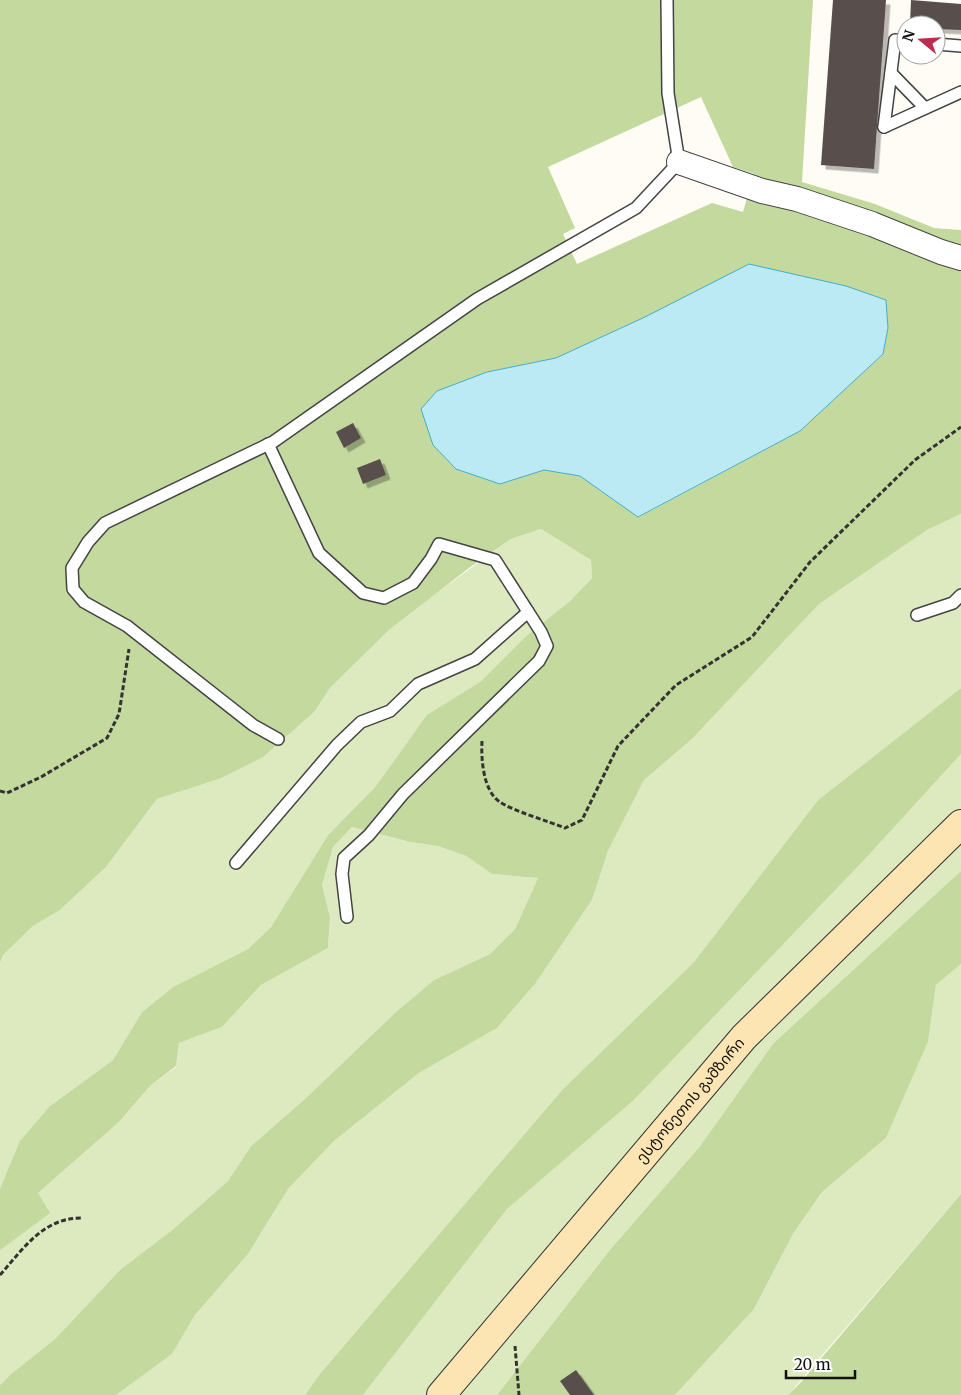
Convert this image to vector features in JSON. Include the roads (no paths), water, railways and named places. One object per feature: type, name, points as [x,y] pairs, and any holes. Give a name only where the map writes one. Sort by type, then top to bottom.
[{"type":"street","points":[[679,162],[762,191],[798,199],[872,224],[940,252],[961,258]]},
{"type":"street","name":"ესტონეთის გამზირი","points":[[441,1395],[744,1037],[961,824]]},
{"type":"lane","points":[[278,740],[253,725],[127,626],[84,602],[73,589],[72,568],[88,542],[105,523],[268,444],[477,299],[636,208],[679,162],[668,93],[667,0]]},
{"type":"lane","points":[[896,40],[884,127],[961,92]]},
{"type":"lane","points":[[946,45],[961,46]]},
{"type":"lane","points":[[891,73],[925,108]]},
{"type":"lane","points":[[268,444],[320,553],[363,593],[384,598],[412,584],[431,559],[439,544],[495,560],[547,646],[539,661],[403,794],[369,835],[344,858],[342,874],[347,917]]},
{"type":"lane","points":[[917,615],[953,603],[961,595]]},
{"type":"lane","points":[[236,863],[337,745],[361,722],[390,711],[418,684],[475,659],[528,612]]},
{"type":"water","points":[[749,264],[846,286],[886,300],[888,328],[883,354],[800,431],[638,517],[580,476],[544,470],[500,484],[456,469],[433,445],[421,409],[437,391],[487,372],[556,358],[645,317]]}]
